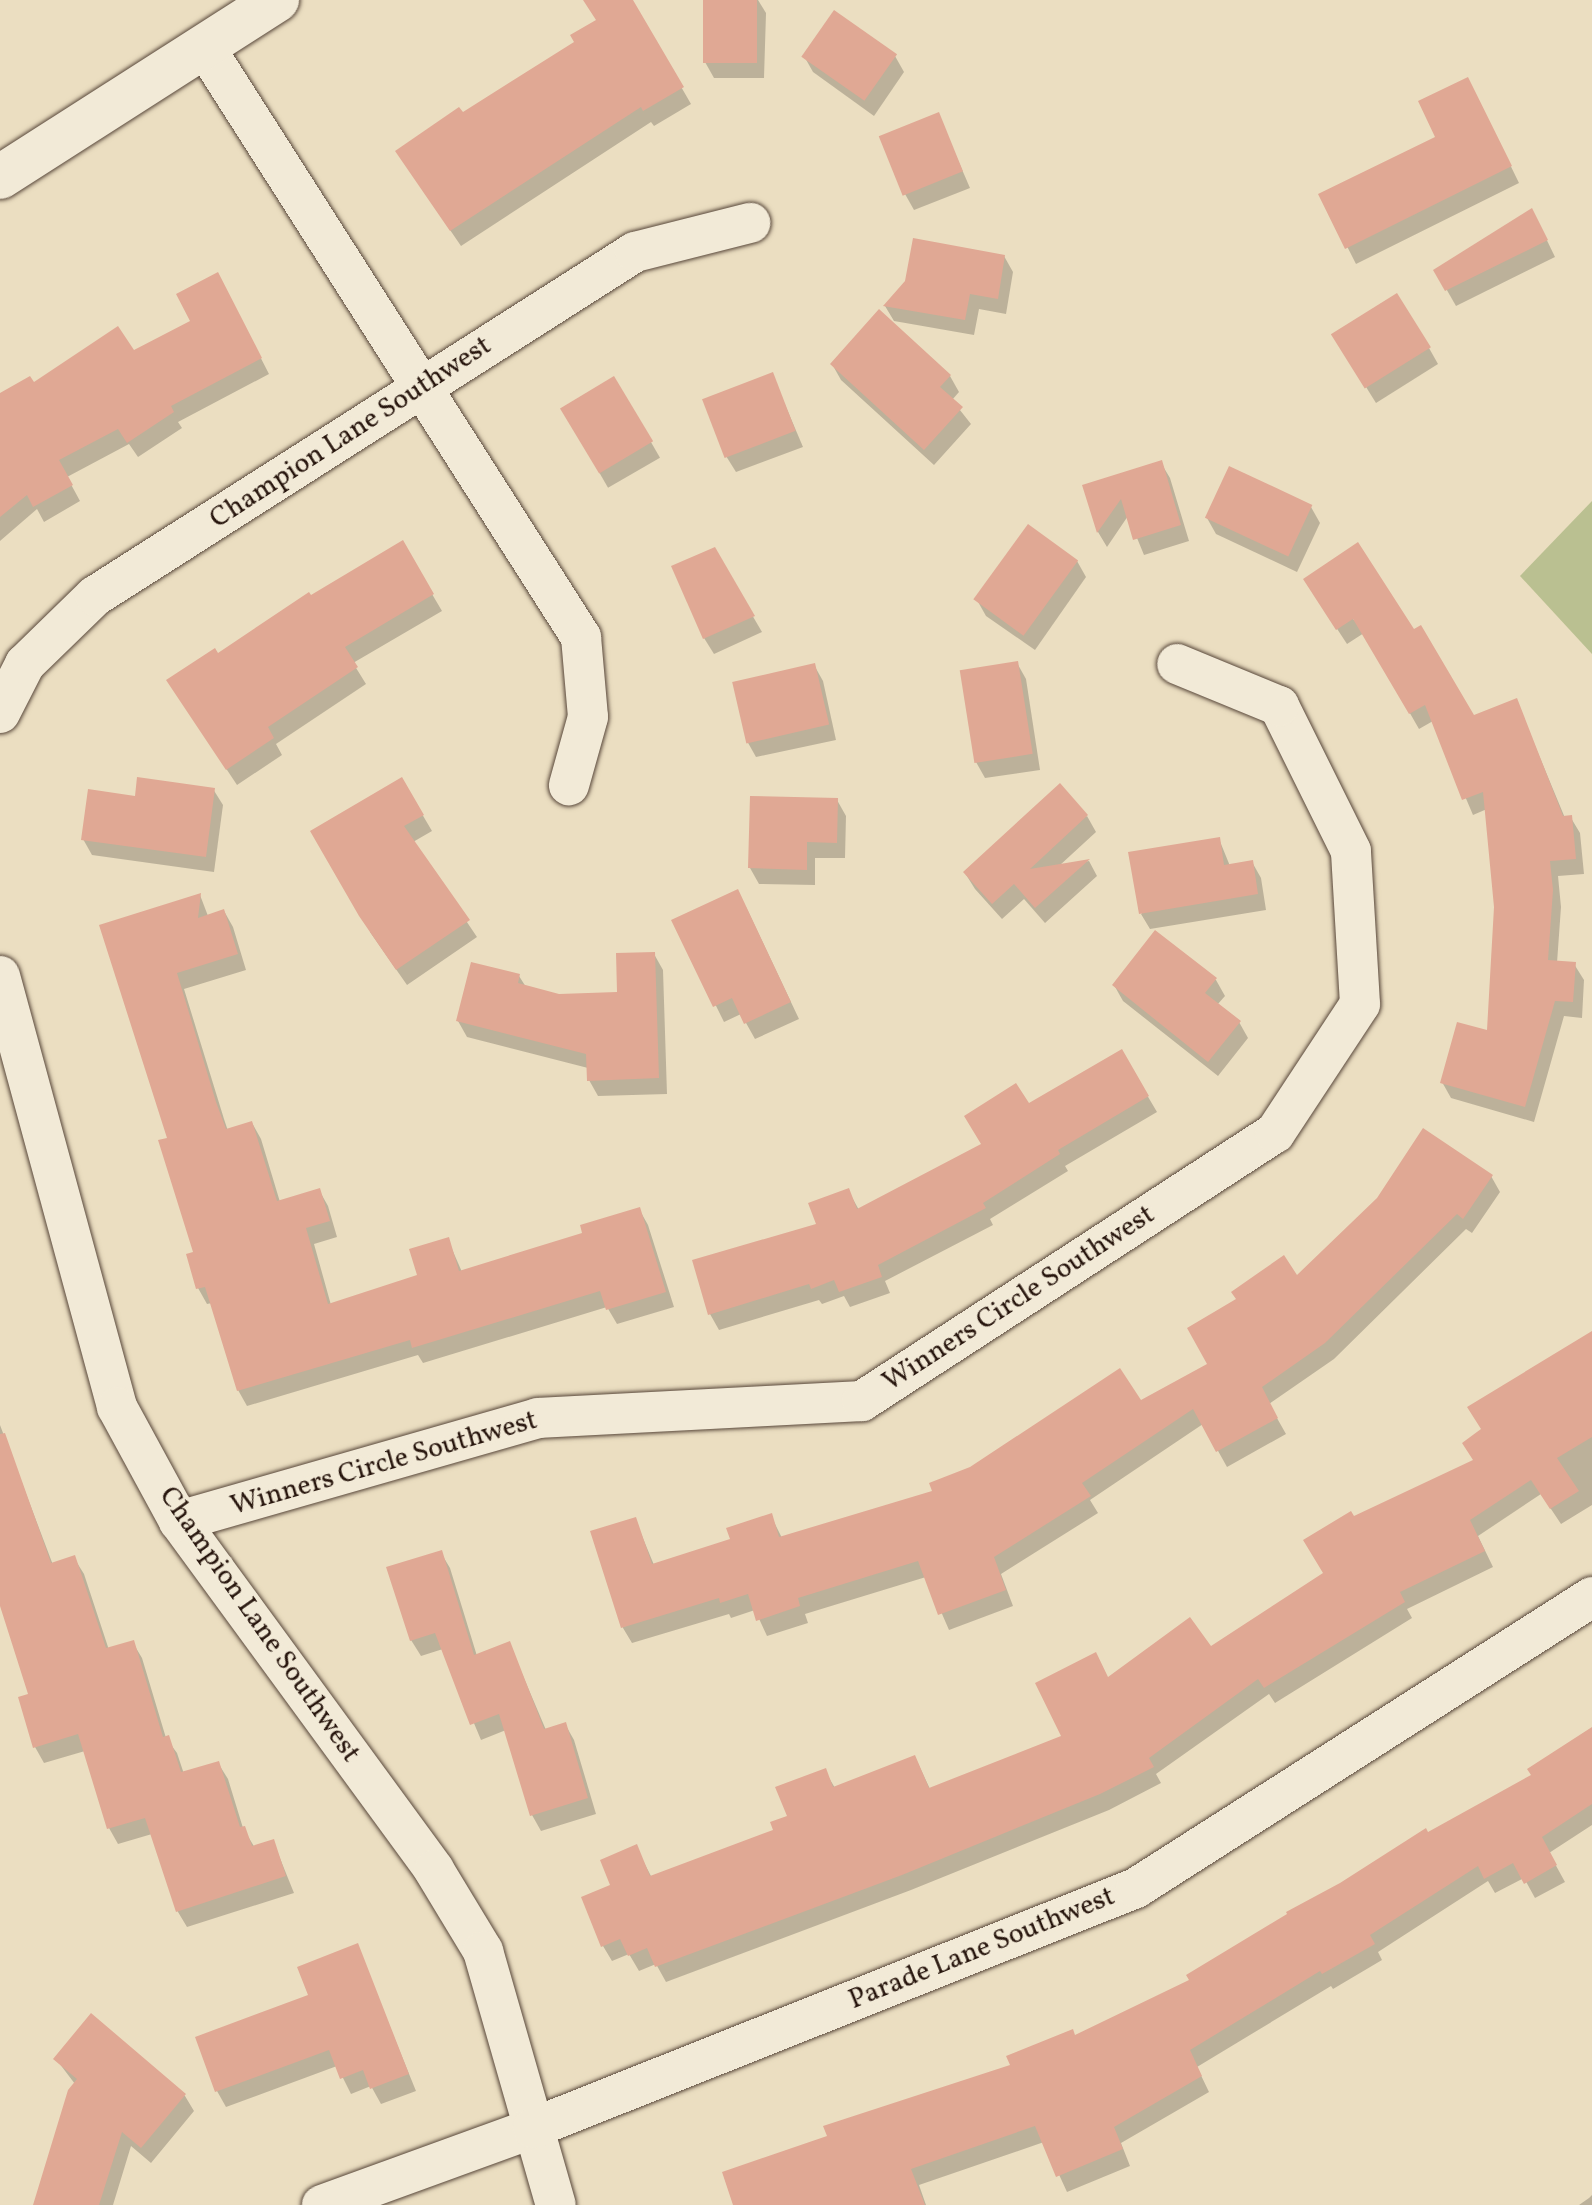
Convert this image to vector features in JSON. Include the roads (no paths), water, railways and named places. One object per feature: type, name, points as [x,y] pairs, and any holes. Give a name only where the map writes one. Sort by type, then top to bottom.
[{"type":"street","points":[[0,177],[277,0]]},
{"type":"street","points":[[204,46],[581,637],[588,717],[569,785]]},
{"type":"street","name":"Champion Lane Southwest","points":[[0,713],[25,664],[95,596],[635,252],[750,223]]},
{"type":"street","name":"Winners Circle Southwest","points":[[179,1521],[538,1418],[862,1401],[1275,1133],[1360,1004],[1351,851],[1279,706],[1177,664]]},
{"type":"street","name":"Champion Lane Southwest","points":[[0,976],[117,1407],[179,1521],[434,1870],[483,1951],[556,2205]]},
{"type":"street","name":"Parade Lane Southwest","points":[[322,2205],[533,2128],[1136,1888],[1592,1597]]}]
